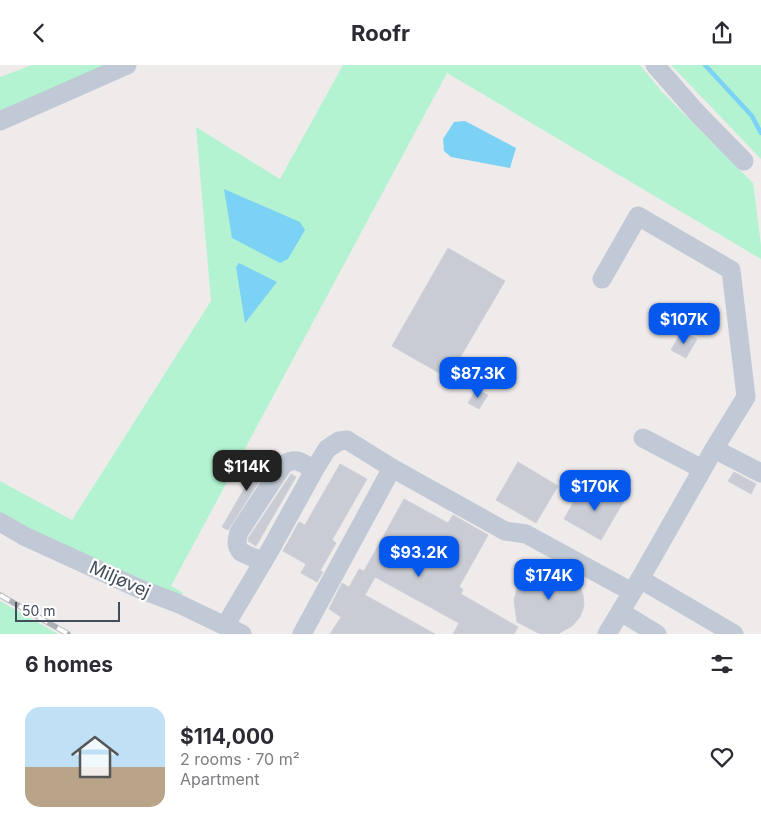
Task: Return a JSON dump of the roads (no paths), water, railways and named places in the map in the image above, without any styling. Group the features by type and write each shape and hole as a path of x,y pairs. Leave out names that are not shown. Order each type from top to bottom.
{"street":[{"path":"0,121 128,65"},
{"path":"655,65 744,161"},
{"path":"602,279 638,216 731,270 746,397 702,469 607,634"},
{"path":"643,438 702,469"},
{"path":"224,626 263,562 327,449 339,441 347,440 505,531 526,533 734,634"},
{"path":"714,449 761,473"},
{"path":"263,562 238,549 236,545 238,533 283,465 296,461 314,470"},
{"path":"302,634 392,467"},
{"name":"Miljøvej","path":"0,522 33,541 242,634"},
{"path":"620,612 657,634"}],"water":[{"path":"465,121 516,148 510,168 451,157 444,151 443,139 454,122"},
{"path":"224,189 300,222 305,230 288,259 280,263 232,238"},
{"path":"239,263 277,282 245,323 236,267"}],"waterway":[{"path":"705,65 752,116 761,133"}],"railway":[{"path":"0,595 68,634"}]}
